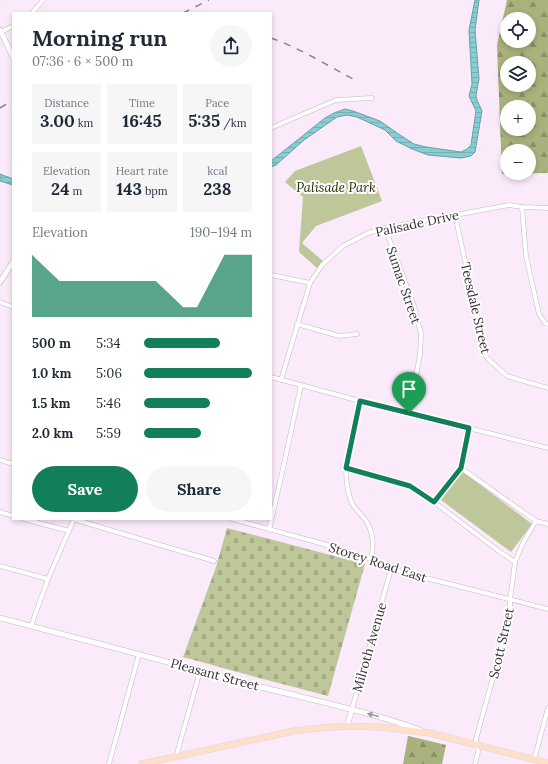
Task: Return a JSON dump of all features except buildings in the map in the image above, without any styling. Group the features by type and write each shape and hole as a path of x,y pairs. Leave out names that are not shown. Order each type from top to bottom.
{"main road":[{"path":"142,764 294,731 348,726 381,727 430,733 548,764"}],"street":[{"path":"33,12 43,0"},
{"path":"12,26 1,31 12,55"},
{"path":"272,128 336,100 372,98"},
{"name":"Palisade Drive","path":"281,380 310,283 322,265 342,246 368,233 385,228 455,215 510,205 548,208"},
{"path":"522,207 526,256 539,314 545,323 548,324"},
{"name":"Teesdale Street","path":"455,215 486,357 507,376 548,388"},
{"name":"Sumac Street","path":"385,228 414,306 421,334 420,355 409,413"},
{"path":"0,282 12,264"},
{"path":"272,275 310,283"},
{"path":"0,302 12,306"},
{"path":"297,324 339,336 357,334"},
{"path":"272,377 548,448"},
{"path":"272,517 301,385"},
{"path":"360,401 346,468 346,479 353,505 367,523 373,540 373,554 371,559"},
{"path":"434,502 461,468 469,428"},
{"path":"0,460 12,464"},
{"path":"346,468 410,486 515,562"},
{"path":"461,468 536,521 548,524"},
{"path":"0,512 12,516"},
{"path":"28,520 68,531"},
{"path":"30,626 74,520"},
{"path":"77,520 214,561"},
{"name":"Storey Road East","path":"235,520 320,543 371,559 391,569 548,609"},
{"path":"269,530 271,520"},
{"name":"Scott Street","path":"475,764 478,752 476,739 510,616 510,600 515,562 523,543 536,521"},
{"path":"0,566 48,579"},
{"name":"Milroth Avenue","path":"348,726 391,569"},
{"name":"Pleasant Street","path":"0,619 352,709 430,733"},
{"path":"109,764 139,654"},
{"path":"176,757 200,671"},
{"path":"534,760 548,708"}],"green space":[{"path":"507,0 548,0 548,173 536,173 536,144 501,144 501,136 536,136 536,100 500,100 500,122 497,45 500,32 500,48 536,48 536,12 504,12"},
{"name":"Palisade Park","path":"361,146 382,201 316,226 302,243 323,261 317,268 299,252 303,197 285,182 295,171"},
{"path":"462,471 532,524 511,552 441,500"},
{"path":"227,528 365,564 328,696 183,657 216,567"},
{"path":"408,736 446,745 442,764 403,764"}],"water":[{"path":"475,0 479,0 475,30 479,79 476,95 482,111 475,152 471,156 461,158 428,155 396,141 385,130 357,117 347,115 337,117 304,140 276,165 272,167 272,160 325,118 345,109 380,121 414,144 461,152 467,149 471,145 476,111 469,96 472,84 469,30"},
{"path":"0,174 12,179 12,185 0,181"}],"railway":[{"path":"185,12 209,0"},
{"path":"272,38 303,52 355,80"},
{"path":"0,108 12,101"}],"route":[{"path":"360,401 409,413 469,428 461,468 434,502 410,486 346,468 360,401"}]}
